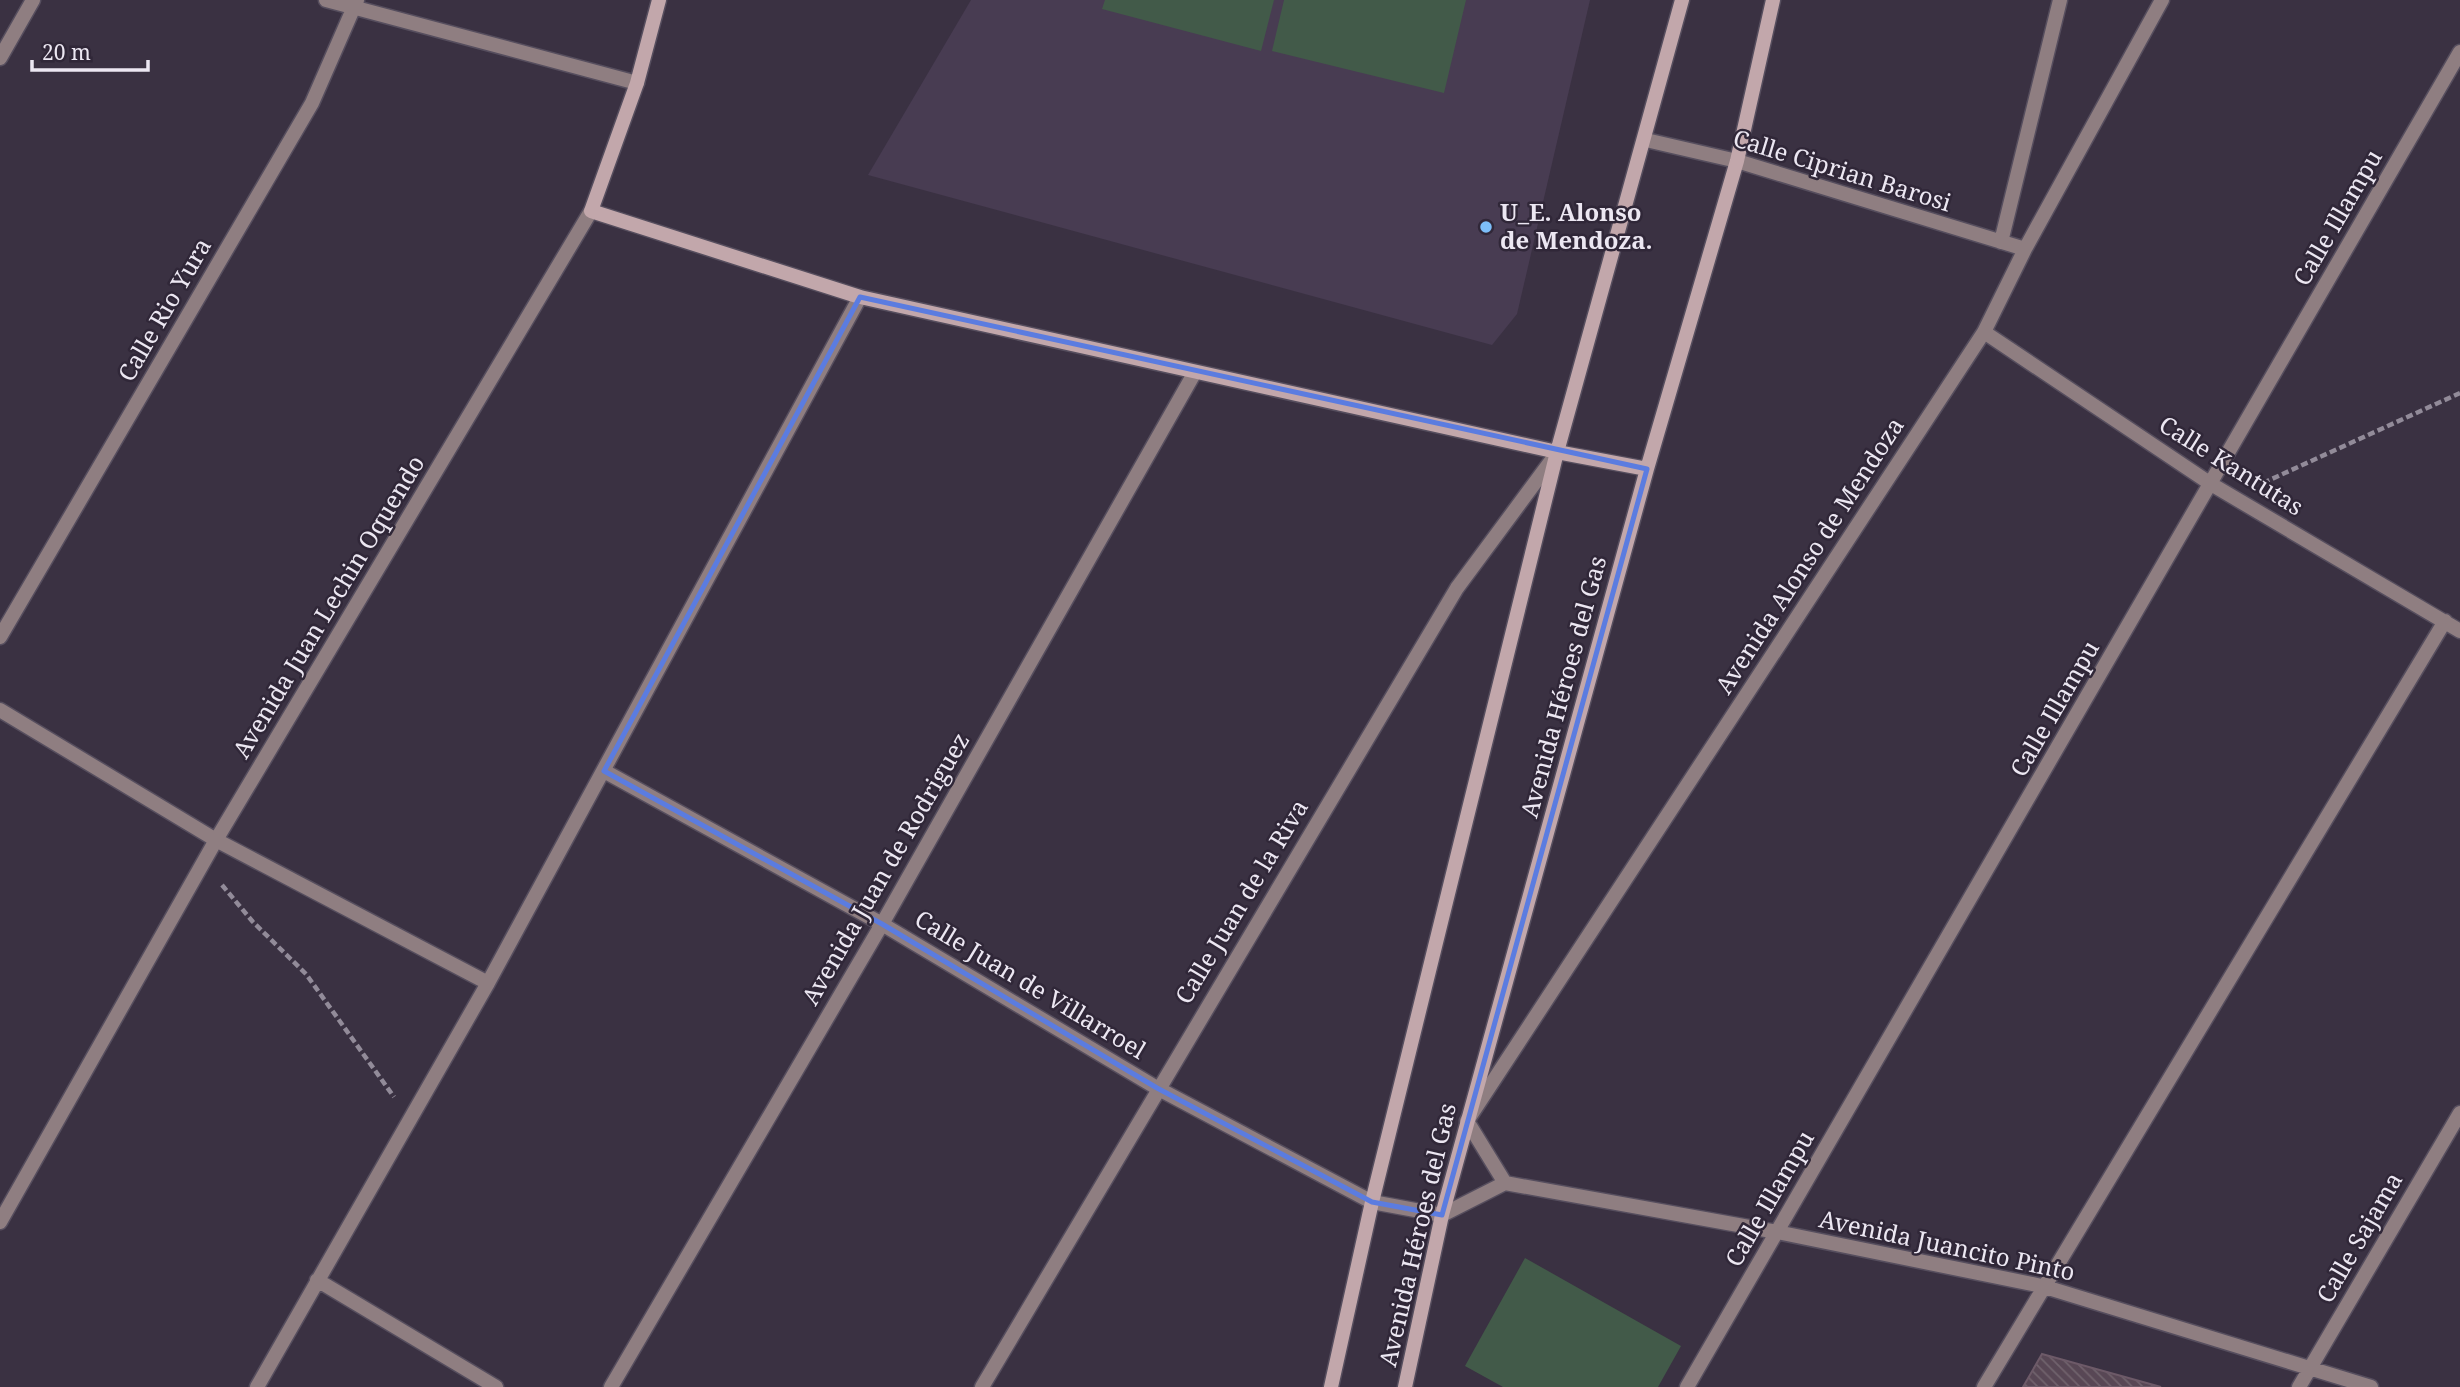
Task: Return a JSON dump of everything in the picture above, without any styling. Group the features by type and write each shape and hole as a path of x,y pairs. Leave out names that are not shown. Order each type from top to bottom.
{"street":[{"path":"0,58 33,0"},
{"path":"327,0 356,4 637,83"},
{"name":"Avenida Juan Lechin Oquendo","path":"0,1222 216,840 591,211 637,83 659,0"},
{"name":"Avenida Héroes del Gas","path":"1331,1387 1372,1202 1558,452 1646,140 1682,0"},
{"name":"Avenida Héroes del Gas","path":"1405,1387 1442,1214 1647,469 1737,161 1773,0"},
{"path":"2001,243 2060,0"},
{"name":"Avenida Alonso de Mendoza","path":"1468,1121 1984,332 2025,249 2162,0"},
{"name":"Calle Rio Yura","path":"0,637 312,103 356,4"},
{"name":"Calle Illampu","path":"1687,1387 2460,52"},
{"name":"Calle Ciprian Barosi","path":"1646,140 1737,161 2025,249"},
{"path":"591,211 860,297 1558,452 1647,469"},
{"path":"257,1387 411,1122 488,983 860,297"},
{"name":"Calle Kantutas","path":"1984,332 2211,484 2460,631"},
{"name":"Avenida Juan de Rodriguez","path":"611,1387 882,924 1195,372"},
{"name":"Calle Juan de la Riva","path":"982,1387 1157,1088 1457,587 1558,452"},
{"path":"1984,1387 2042,1286 2445,621"},
{"path":"0,710 216,840 488,983"},
{"name":"Calle Juan de Villarroel","path":"604,771 882,924 1157,1088 1372,1202 1442,1214"},
{"name":"Calle Sajama","path":"2299,1387 2460,1113"},
{"path":"1442,1214 1505,1183 1468,1121"},
{"name":"Avenida Juancito Pinto","path":"1505,1183 1777,1232 2042,1286 2371,1387"},
{"path":"317,1280 496,1387"}],"path":[{"path":"2211,484 2250,488 2460,393"},
{"path":"216,840 216,876 223,887 253,922 306,974 374,1066 411,1122"}],"highlighted area":[{"path":"860,297 1647,469 1442,1215 1372,1202 1157,1088 882,924 604,771"}],"shaded area":[{"path":"971,0 1590,0 1517,314 1492,345 868,175"}],"green space":[{"path":"1105,0 1274,0 1261,51 1102,9"},
{"path":"1284,0 1466,0 1444,93 1272,51"},
{"path":"1525,1258 1681,1346 1658,1387 1503,1387 1465,1366"}],"building":[{"path":"2042,1354 2161,1387 2023,1387"}],"place":[{"name":"U_E. Alonso de Mendoza.","path":"1486,227"}]}
